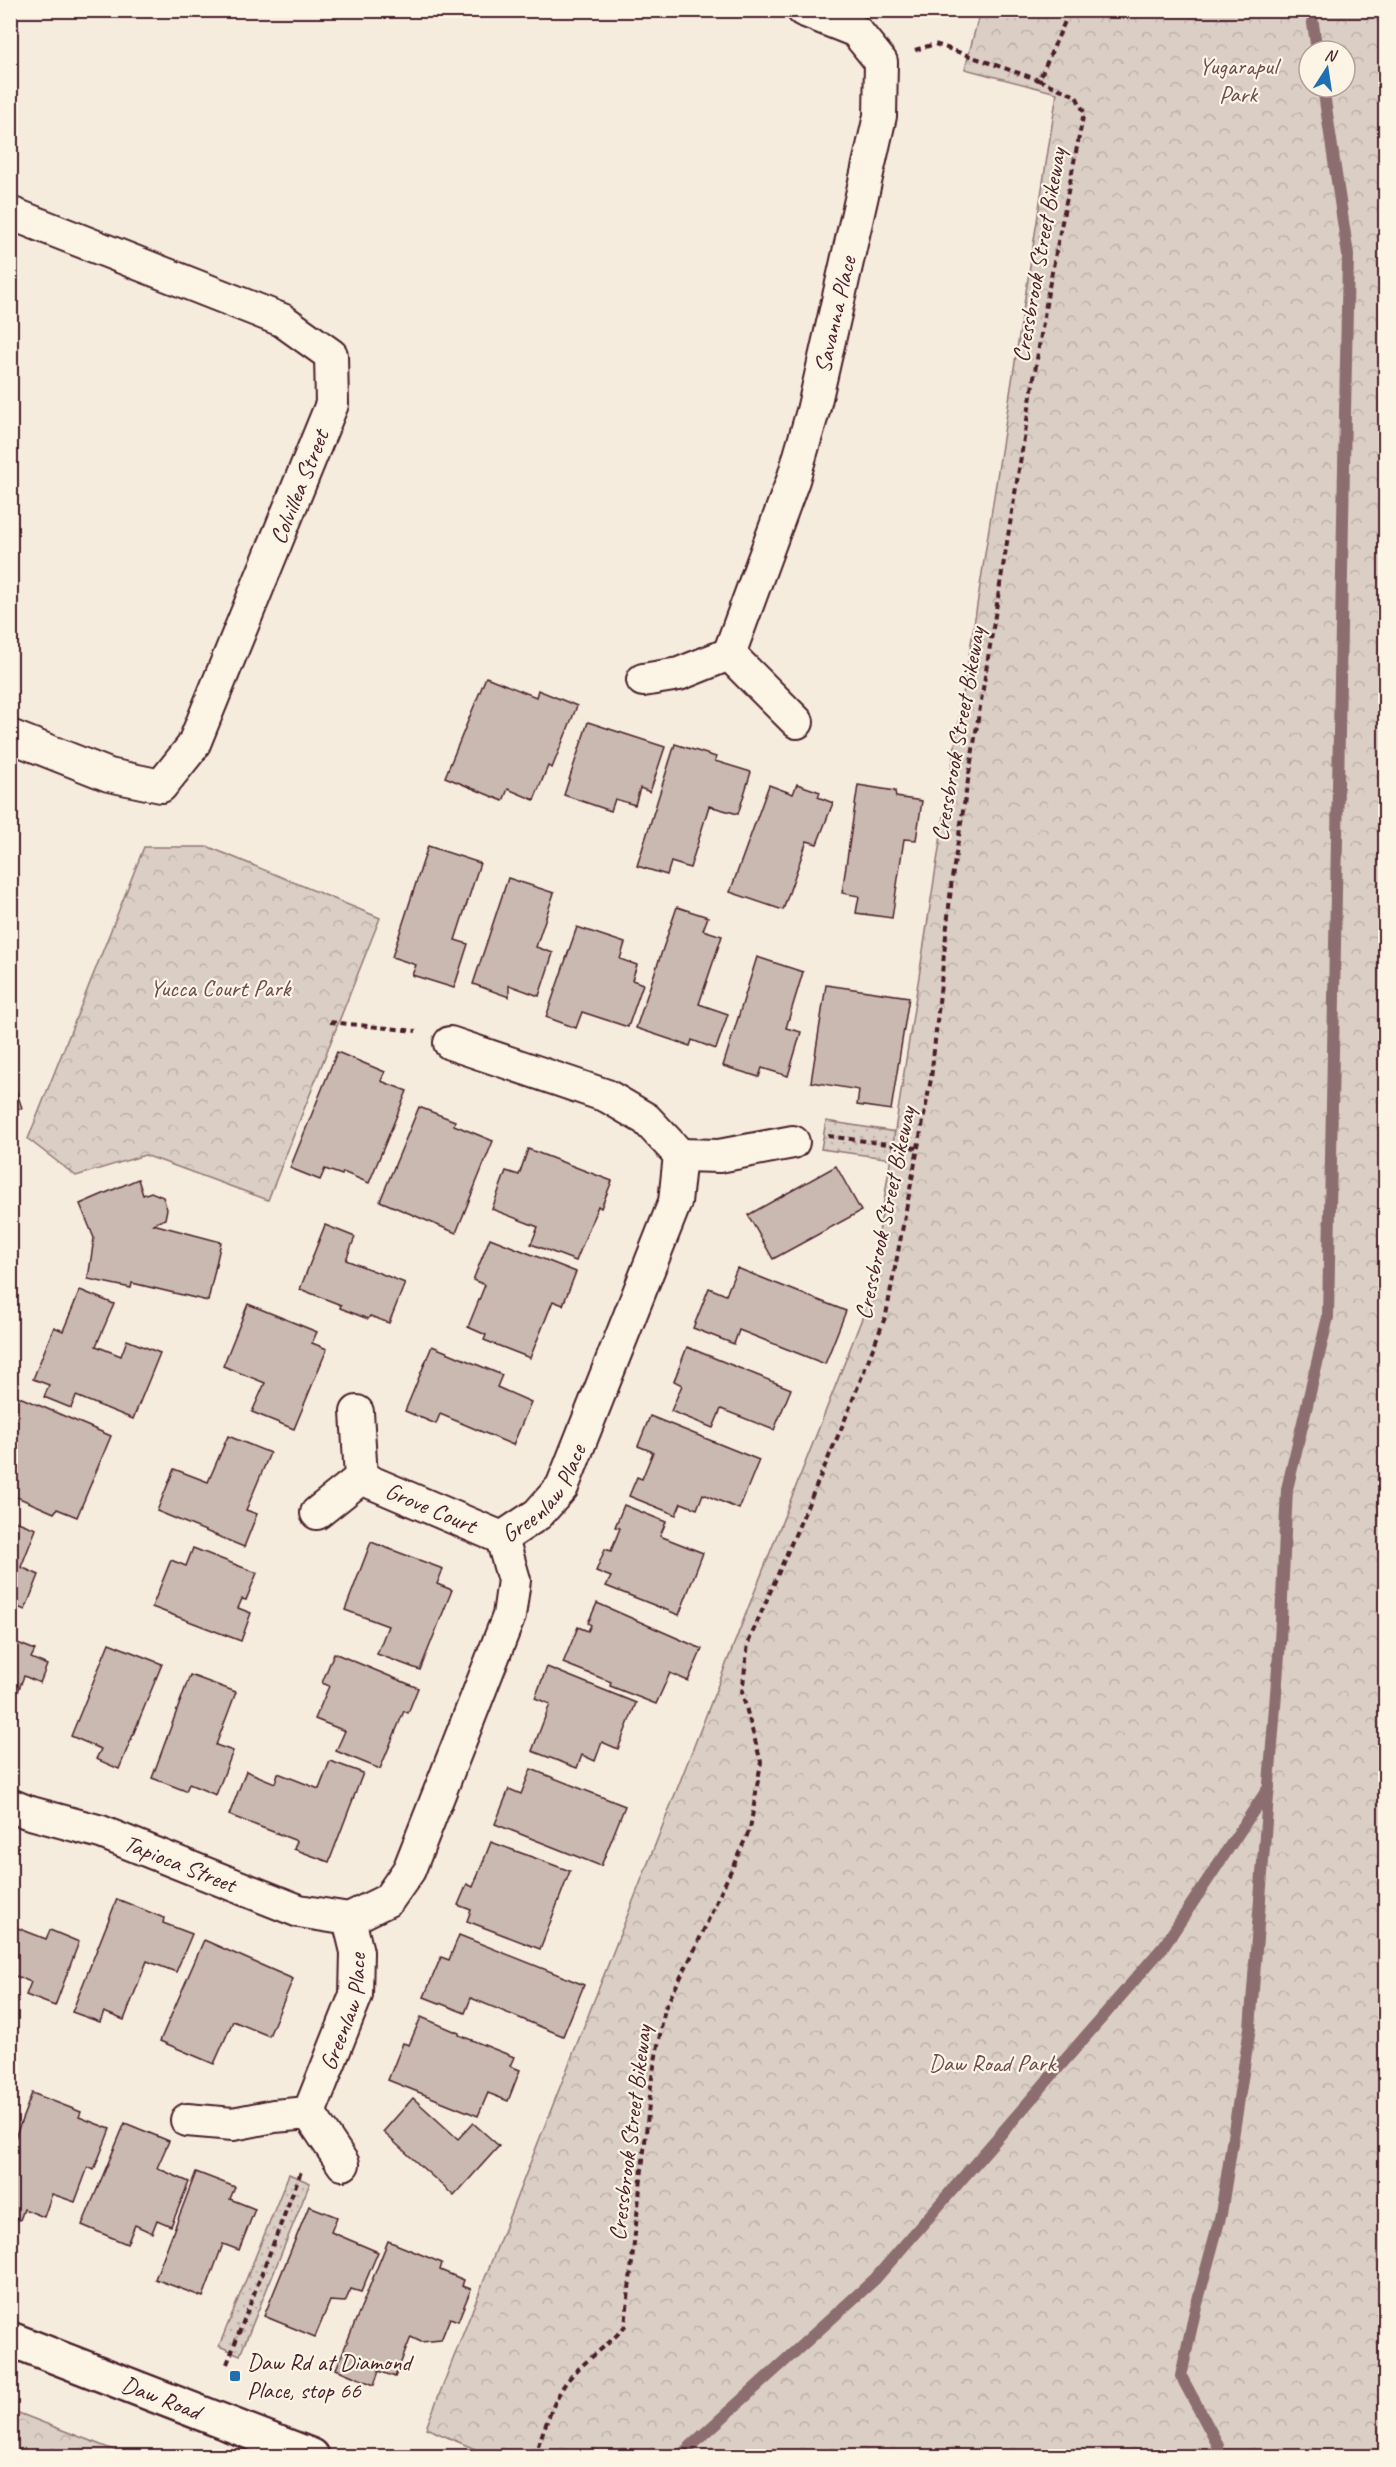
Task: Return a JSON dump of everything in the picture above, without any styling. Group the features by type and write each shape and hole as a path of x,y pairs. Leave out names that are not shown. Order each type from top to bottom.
{"street":[{"path":"803,10 856,31 880,62"},
{"name":"Savanna Place","path":"729,654 794,480 813,411 880,116 880,62"},
{"name":"Colvillea Street","path":"10,213 282,320 331,355 332,404 193,746 161,786 109,775 10,736"},
{"path":"643,680 679,674 729,654 797,722"},
{"path":"450,1042 608,1096 646,1119 680,1155 719,1156 793,1142"},
{"name":"Greenlaw Place","path":"309,2114 356,1995 357,1952 349,1919 388,1900 409,1870 509,1616 514,1580 502,1538 538,1514 562,1487 675,1202 680,1155"},
{"name":"Grove Court","path":"357,1412 361,1478"},
{"name":"Grove Court","path":"361,1478 502,1538"},
{"name":"Grove Court","path":"317,1513 361,1478"},
{"name":"Tapioca Street","path":"10,1805 101,1832 299,1911 349,1919"},
{"path":"187,2120 233,2124 274,2116 309,2114 343,2164"},
{"name":"Daw Road","path":"10,2339 312,2457"}],"path":[{"path":"1040,80 1070,10"},
{"name":"Cressbrook Street Bikeway","path":"534,2457 564,2385 588,2358 612,2342 624,2326 652,2077 665,2008 694,1952 750,1829 761,1762 742,1693 748,1643 844,1422 886,1315 931,1079 952,878 1048,292 1084,112 1076,96 1040,80 935,44 880,62"},
{"path":"330,1022 430,1033 450,1042"},
{"path":"793,1142 814,1134 917,1148"},
{"path":"227,2364 310,2150 309,2114"}],"green space":[{"name":"Daw Road Park","path":"980,11 1385,11 1385,2456 491,2456 426,2428 868,1303 1057,93 965,69"},
{"name":"Yucca Court Park","path":"144,847 209,847 380,918 268,1200 145,1155 76,1176 28,1139"},
{"path":"826,1121 896,1132 892,1159 821,1149"},
{"path":"289,2174 310,2183 240,2355 219,2346"},
{"path":"11,2410 129,2456 11,2456"}],"building":[{"path":"486,677 536,697 538,690 577,706 552,768 548,766 534,800 508,789 503,801 445,777"},
{"path":"588,722 665,747 650,792 640,788 635,805 615,799 611,811 564,795"},
{"path":"675,744 716,757 715,761 751,772 738,814 709,806 690,868 671,862 667,875 637,866"},
{"path":"797,784 820,792 818,797 833,803 817,844 807,841 783,910 730,892 769,785 793,794"},
{"path":"858,785 895,791 896,797 922,801 916,840 904,839 892,918 856,913 859,896 842,893"},
{"path":"428,846 480,863 455,940 468,944 454,988 412,975 416,965 392,957"},
{"path":"508,878 554,893 536,947 553,953 539,996 509,985 509,997 473,984"},
{"path":"677,907 708,917 703,930 722,936 699,1004 728,1014 716,1049 692,1040 690,1046 636,1028"},
{"path":"577,927 625,943 620,959 637,965 632,980 643,984 628,1027 582,1012 576,1028 546,1017"},
{"path":"757,957 803,972 786,1028 801,1032 788,1076 762,1068 759,1077 723,1066"},
{"path":"826,985 909,997 891,1110 857,1105 859,1090 811,1082"},
{"path":"337,1052 385,1072 381,1081 407,1091 369,1183 343,1172 342,1175 325,1169 320,1180 290,1168"},
{"path":"10,1073 22,1108 10,1112"},
{"path":"419,1107 455,1121 454,1125 493,1141 456,1233 380,1201"},
{"path":"528,1149 612,1181 601,1208 598,1206 576,1261 531,1244 538,1227 492,1209 506,1171 519,1175"},
{"path":"836,1166 861,1211 773,1259 748,1215"},
{"path":"138,1179 143,1195 151,1192 163,1197 167,1209 165,1219 153,1224 221,1242 208,1301 132,1283 131,1288 88,1279 94,1238 80,1204"},
{"path":"325,1225 355,1237 346,1260 405,1283 389,1323 370,1316 368,1319 340,1308 341,1305 300,1289"},
{"path":"490,1238 576,1272 563,1305 553,1301 530,1358 484,1340 486,1335 468,1327 485,1285 473,1280"},
{"path":"737,1268 846,1311 825,1364 739,1330 734,1344 693,1328 709,1288 726,1295"},
{"path":"80,1290 114,1304 96,1346 121,1356 127,1340 160,1353 133,1419 76,1396 71,1408 44,1397 49,1385 33,1379 54,1327 63,1331"},
{"path":"248,1304 317,1332 312,1343 327,1349 294,1429 252,1412 265,1383 223,1366"},
{"path":"432,1346 502,1375 497,1387 531,1402 513,1445 440,1414 436,1424 405,1411"},
{"path":"687,1347 791,1389 774,1430 721,1409 713,1428 671,1411 682,1385 674,1381"},
{"path":"10,1393 111,1436 77,1517 57,1509 54,1513 10,1494"},
{"path":"650,1416 759,1460 739,1509 703,1494 697,1509 681,1503 676,1515 629,1496 637,1477 642,1479 653,1452 638,1446"},
{"path":"228,1436 270,1453 246,1510 257,1514 244,1547 157,1511 174,1469 208,1482"},
{"path":"624,1505 666,1522 660,1536 703,1553 679,1615 606,1586 611,1577 596,1571 605,1549 611,1551 620,1528 615,1527"},
{"path":"10,1519 36,1529 21,1567 39,1575 25,1610 10,1604"},
{"path":"371,1542 443,1569 437,1584 452,1590 420,1670 377,1654 388,1626 345,1610"},
{"path":"193,1548 257,1573 246,1600 242,1599 238,1608 251,1613 241,1641 152,1607 171,1560 186,1566"},
{"path":"597,1603 702,1649 688,1681 670,1673 656,1704 610,1686 611,1682 563,1663 578,1627 588,1631 591,1625 588,1623"},
{"path":"10,1640 35,1650 31,1658 47,1665 40,1683 24,1676 15,1699 10,1697"},
{"path":"109,1643 162,1664 119,1769 96,1759 101,1749 71,1736"},
{"path":"334,1653 418,1688 408,1713 404,1711 380,1769 336,1751 345,1731 315,1719 329,1686 322,1683"},
{"path":"547,1667 636,1703 618,1749 602,1742 595,1761 582,1755 577,1768 532,1751 550,1704 535,1698"},
{"path":"190,1675 236,1692 216,1745 233,1751 216,1795 189,1784 186,1791 152,1778"},
{"path":"330,1761 363,1773 329,1862 294,1849 297,1841 229,1815 246,1771 275,1783 278,1773 319,1789"},
{"path":"531,1769 625,1806 601,1866 495,1824 509,1789 521,1794"},
{"path":"491,1842 570,1871 540,1949 467,1921 471,1910 458,1905 467,1884 473,1887"},
{"path":"117,1899 164,1918 163,1923 192,1934 176,1972 147,1961 124,2020 104,2012 100,2022 72,2012"},
{"path":"10,1925 46,1939 50,1930 79,1942 55,2006 26,1995 31,1982 10,1974"},
{"path":"459,1935 584,1985 563,2036 471,1998 465,2013 424,1997 441,1957 449,1960"},
{"path":"204,1940 293,1979 269,2036 233,2021 214,2064 160,2041"},
{"path":"421,2017 514,2057 510,2066 520,2070 508,2101 488,2093 478,2116 388,2080 403,2043 409,2045"},
{"path":"32,2093 81,2112 79,2117 110,2129 94,2170 88,2167 75,2202 52,2194 44,2217 24,2209 20,2220 10,2216 10,2151"},
{"path":"413,2098 458,2139 473,2123 499,2146 454,2196 383,2132"},
{"path":"125,2123 169,2141 157,2168 189,2182 171,2226 157,2220 152,2233 135,2225 127,2244 82,2225"},
{"path":"196,2172 235,2187 230,2199 255,2209 239,2250 223,2244 203,2297 155,2279"},
{"path":"309,2206 337,2217 331,2232 378,2252 361,2292 351,2289 345,2302 330,2301 315,2337 264,2316"},
{"path":"388,2241 442,2263 440,2270 464,2280 462,2286 471,2289 458,2321 450,2318 441,2340 421,2342 411,2337 395,2377 379,2371 374,2385 336,2369"}],"waterway":[{"path":"1311,10 1315,39"},
{"path":"1219,2456 1218,2445 1181,2376 1195,2311 1221,2214 1250,2028 1280,1642 1287,1489 1328,1317 1348,255 1325,99"},
{"path":"680,2456 875,2279 1164,1946 1269,1787"}],"place":[{"name":"Daw Rd at Diamond Place, stop 66","path":"235,2376"}],"park label":[{"name":"Yugarapul Park","path":"1238,80"}]}
